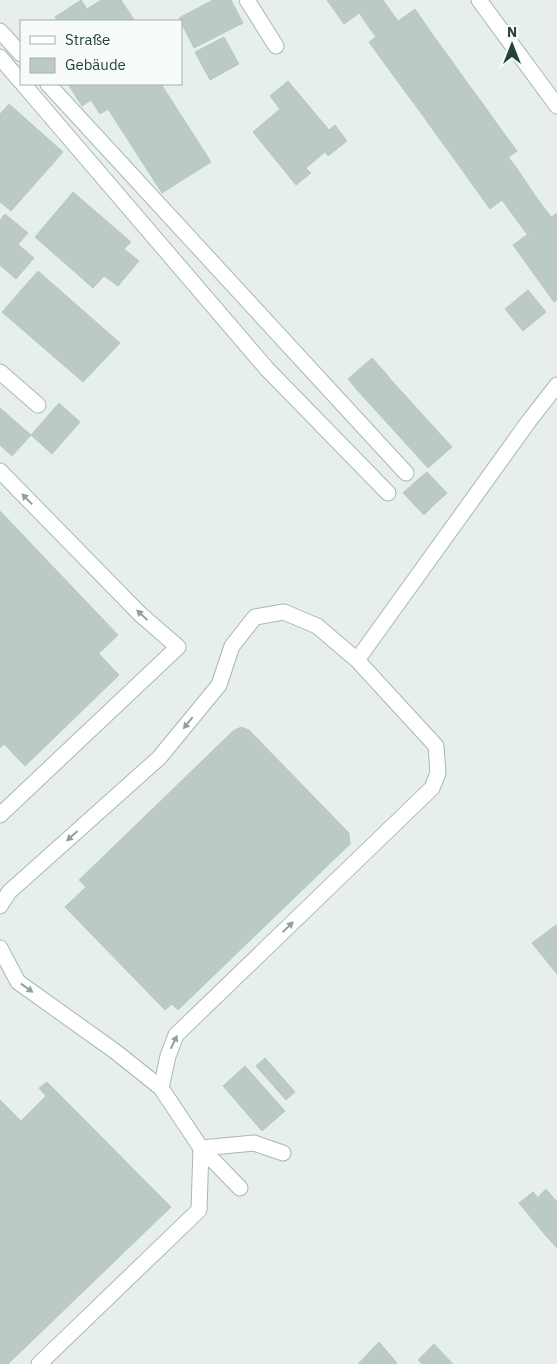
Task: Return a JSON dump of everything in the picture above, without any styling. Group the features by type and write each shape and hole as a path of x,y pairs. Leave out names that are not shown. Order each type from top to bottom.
{"street":[{"path":"247,0 276,46"},
{"path":"479,0 557,106"},
{"path":"0,31 20,53"},
{"path":"0,57 20,81"},
{"path":"24,85 267,369 388,493"},
{"path":"49,85 406,473"},
{"path":"0,372 38,405"},
{"path":"358,660 528,421 557,385"},
{"path":"0,471 141,615 178,647 0,815"},
{"path":"0,906 9,892 159,758 219,685 232,646 255,617 284,612 317,626 358,660 436,746 438,773 432,788 176,1035 168,1056 162,1088"},
{"path":"0,948 18,982 116,1052 162,1088 201,1148 240,1188"},
{"path":"201,1148 254,1143 283,1153"},
{"path":"39,1364 199,1210 201,1148"}],"building":[{"path":"81,0 87,9 101,0 121,0 134,20 57,20 55,17"},
{"path":"213,0 231,0 243,23 194,48 182,24 182,20 179,18"},
{"path":"327,0 378,0 344,24"},
{"path":"378,0 383,0 390,10 368,26 360,14"},
{"path":"415,9 432,34 387,67 369,42"},
{"path":"390,10 398,21 376,37 368,26"},
{"path":"432,34 449,57 404,90 387,67"},
{"path":"224,37 239,64 210,80 195,52"},
{"path":"449,57 466,81 421,113 404,90"},
{"path":"288,81 329,130 335,125 347,141 328,156 325,152 306,168 311,173 296,185 253,132 280,109 270,96"},
{"path":"466,81 483,104 438,137 421,113"},
{"path":"69,85 162,85 211,162 162,193 108,109 100,114 91,100 82,106"},
{"path":"9,104 63,152 11,211 0,202 0,114"},
{"path":"483,104 500,128 455,160 438,137"},
{"path":"500,128 517,151 472,184 455,160"},
{"path":"509,158 518,170 493,187 502,200 490,209 472,184"},
{"path":"518,170 526,182 502,200 493,187"},
{"path":"526,182 534,194 510,211 502,200"},
{"path":"73,192 131,242 124,249 139,261 118,286 104,276 93,288 35,237"},
{"path":"534,194 542,205 518,222 510,211"},
{"path":"542,205 551,217 527,234 518,222"},
{"path":"557,213 557,300 554,302 513,245"},
{"path":"5,214 28,233 18,244 0,229 0,220"},
{"path":"0,229 34,258 16,279 0,265"},
{"path":"38,271 120,343 83,382 2,312"},
{"path":"528,290 546,312 523,331 505,309"},
{"path":"372,358 382,369 358,391 348,379"},
{"path":"382,369 392,381 368,402 358,391"},
{"path":"392,381 402,392 378,413 368,402"},
{"path":"402,392 412,403 388,424 378,413"},
{"path":"59,403 80,422 52,454 31,435"},
{"path":"412,403 422,414 398,435 388,424"},
{"path":"0,408 31,435 12,456 0,445"},
{"path":"422,414 432,425 408,446 398,435"},
{"path":"432,425 442,436 418,457 408,446"},
{"path":"442,436 452,447 428,468 418,457"},
{"path":"427,472 447,493 435,504 415,482"},
{"path":"415,482 435,504 424,515 403,493"},
{"path":"0,511 118,635 0,748"},
{"path":"99,654 119,675 25,766 4,744"},
{"path":"241,727 249,730 349,833 350,844 178,1010 172,1004 165,1010 65,907 86,887 79,880 233,731"},
{"path":"556,925 557,927 557,974 532,943"},
{"path":"265,1058 295,1092 286,1100 256,1066"},
{"path":"245,1066 285,1111 262,1131 223,1086"},
{"path":"47,1082 171,1207 8,1364 0,1364 0,1100 21,1121 46,1096 39,1088"},
{"path":"546,1189 557,1202 557,1220 538,1197"},
{"path":"533,1192 557,1220 557,1227 546,1236 519,1203"},
{"path":"557,1227 557,1248 546,1236"},
{"path":"379,1342 397,1363 358,1364"},
{"path":"434,1344 453,1364 422,1364 418,1360"}]}
